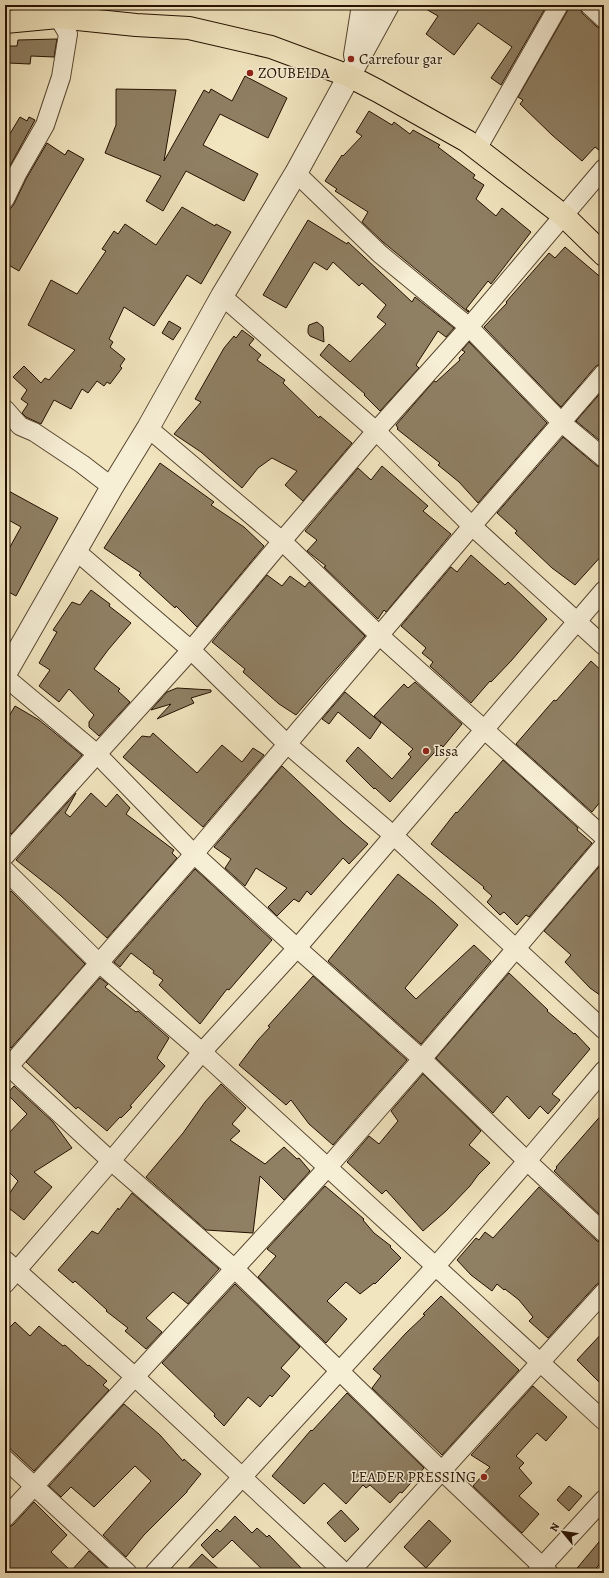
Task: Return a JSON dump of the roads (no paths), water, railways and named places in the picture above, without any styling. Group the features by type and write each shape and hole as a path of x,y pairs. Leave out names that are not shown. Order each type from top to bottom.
{"main road":[{"path":"5,22 58,17 136,25 189,28 271,47 351,72 378,91 467,141 564,216 604,255"}],"street":[{"path":"351,72 363,5"},
{"path":"388,5 296,173 222,296 5,676 97,754 194,854 422,1059 604,1233"},
{"path":"477,149 559,5"},
{"path":"589,5 604,19"},
{"path":"5,199 17,174 45,125 61,77 68,34 58,17"},
{"path":"5,856 191,650 282,541 469,327 604,168"},
{"path":"296,173 380,254 469,327 562,423 604,458"},
{"path":"222,296 376,432 472,526 604,646"},
{"path":"604,373 472,526 194,854 6,1067 235,1269 340,1370 542,1571 604,1499"},
{"path":"5,409 20,426 40,436 82,464 112,487"},
{"path":"148,428 282,541 380,636 604,837"},
{"path":"76,551 191,650 287,744 393,835 604,1030"},
{"path":"345,1573 241,1478 135,1377 9,1271 111,1161 202,1052 297,948 604,590"},
{"path":"5,1518 328,1167 604,845"},
{"path":"5,870 99,963 202,1052 604,1421"},
{"path":"154,1573 435,1267 604,1070"},
{"path":"349,1573 604,1292"},
{"path":"5,1458 128,1573"}],"place":[{"name":"Carrefour gar","path":"351,59"},
{"name":"ZOUBEIDA","path":"250,73"},
{"name":"Issa","path":"426,751"},
{"name":"LEADER PRESSING","path":"484,1477"}]}
